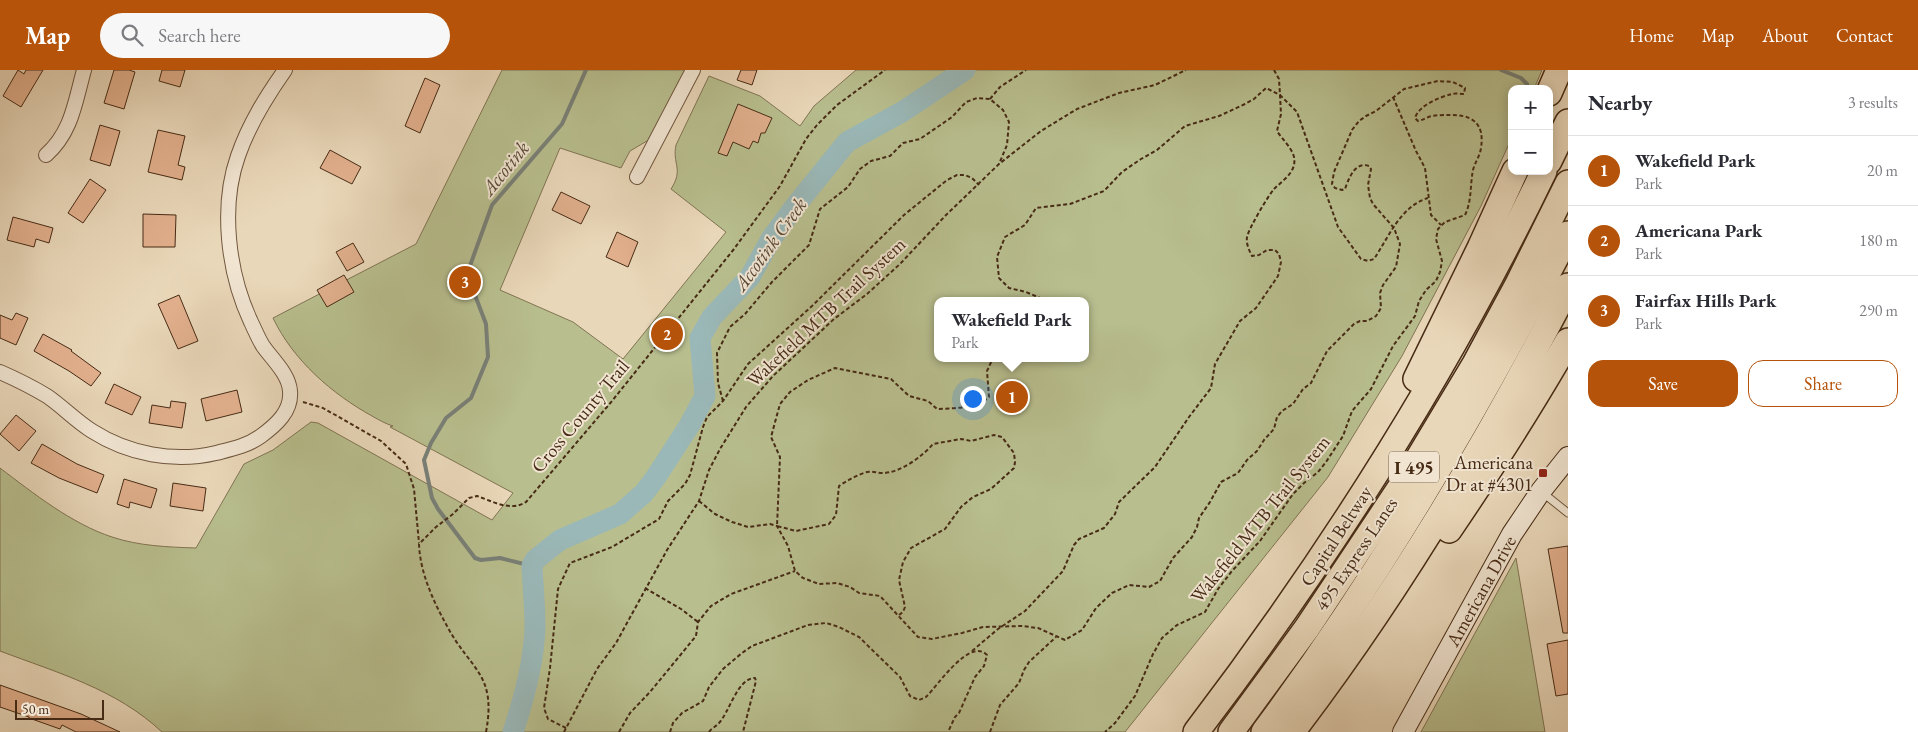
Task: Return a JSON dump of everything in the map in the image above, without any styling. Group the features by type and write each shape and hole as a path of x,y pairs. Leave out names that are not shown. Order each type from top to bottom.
{"highway":[{"path":"1552,85 1558,70"},
{"path":"1553,153 1568,122"},
{"path":"1323,557 1444,322 1513,175"},
{"name":"Capital Beltway","path":"1196,732 1258,650 1323,557 1389,454 1448,355 1542,175"},
{"name":"495 Express Lanes","path":"1231,732 1307,628 1406,479 1475,364 1521,278 1568,183"},
{"name":"495 Express Lanes","path":"1264,732 1330,640 1440,468 1504,355 1568,234"},
{"name":"I 495","path":"1300,723 1439,517 1508,397 1568,286"},
{"path":"1300,723 1441,540 1503,450 1568,341"}],"street":[{"path":"46,155 56,146 64,134 84,70"},
{"path":"0,372 29,385 91,430 109,440 127,448 152,454 174,457 209,455 240,448 270,429 283,416 291,398 290,388 286,379 262,345 241,296 234,270 229,218 230,191 238,156 261,105 285,70"},
{"path":"637,177 693,70"},
{"name":"Americana Drive","path":"1403,732 1512,534 1541,491 1568,457"}],"lane":[{"path":"1541,491 1568,513"}],"path":[{"name":"Cross County Trail","path":"419,544 436,526 453,514 472,496 508,506 518,506 526,502 612,401 734,249 780,186 802,146 817,125 837,105 885,70"},
{"path":"990,99 1000,87 1026,70"},
{"name":"Wakefield MTB Trail System","path":"564,732 597,669 616,643 666,550 699,501 720,449 746,408 773,376 834,319 867,294 893,270 999,164 1041,131 1077,109 1120,93 1155,85 1186,70"},
{"path":"670,732 673,723 682,713 703,701 709,687 724,669 742,653 752,646 808,625 826,623 859,637 900,678 910,696 919,700 926,697 967,653 1025,611 1062,571 1074,545 1079,539 1104,528 1115,514 1119,502 1155,467 1211,388 1215,364 1240,321 1256,308 1278,276 1281,262 1279,254 1275,250 1267,250 1259,255 1252,256 1248,249 1248,237 1274,190 1286,179 1294,166 1294,158 1291,151 1277,131 1281,114 1279,79 1274,70"},
{"path":"1394,96 1425,168 1431,215 1441,225 1465,215 1469,208 1474,167 1481,151 1482,138 1480,128 1475,121 1460,115 1431,116 1423,120 1415,118 1419,110 1428,104 1453,94 1464,94 1466,92 1462,85 1453,82 1438,81 1404,89 1394,96 1376,111 1359,121 1344,147 1334,172 1332,184 1334,188 1345,189 1350,173 1362,165 1370,166 1372,169 1368,185 1372,204 1394,228"},
{"path":"1038,297 1010,288 999,278 997,257 1006,236 1026,225 1036,208 1070,204 1104,191 1122,172 1157,150 1186,126 1219,116 1245,104 1266,88 1280,95 1297,112 1338,227 1361,259 1368,261 1374,259 1402,214 1411,206 1428,198"},
{"name":"Wakefield MTB Trail System","path":"723,400 718,383 717,353 730,327 745,314 772,282 809,244 814,234 820,209 848,187 860,169 871,162 890,156 903,143 920,139 952,117 966,102 977,98 990,99 1003,110 1009,122 1007,145 999,164"},
{"name":"Wakefield MTB Trail System","path":"566,728 548,719 544,708 558,589 570,563 612,547 659,520 668,501 685,484 690,475 707,417 723,400 748,364 812,306 904,215 947,180 957,175 972,178 979,185"},
{"name":"Wakefield MTB Trail System","path":"1105,732 1115,723 1135,696 1162,638 1176,625 1205,612 1218,589 1260,541 1293,494 1318,472 1326,462 1343,436 1352,411 1371,389 1393,346 1415,316 1418,301 1436,281 1442,261 1436,239 1441,225"},
{"name":"Wakefield MTB Trail System","path":"1056,637 1065,640 1082,630 1096,608 1112,592 1129,585 1149,587 1160,581 1174,558 1192,537 1199,518 1221,482 1238,473 1247,460 1257,451 1274,429 1277,418 1282,411 1293,404 1297,396 1311,383 1327,351 1354,324 1360,321 1367,321 1376,316 1381,308 1380,293 1383,285 1396,267 1399,254 1400,244 1394,228"},
{"name":"Wakefield MTB Trail System","path":"777,526 780,456 771,437 780,404 790,392 808,380 835,368 891,379 909,396 928,401 937,409 966,407 982,404 989,397 987,371 991,362"},
{"path":"291,398 323,408 381,441 406,464 414,489 420,559 431,592 447,627 475,665 485,683 489,699 486,732"},
{"path":"699,501 715,514 748,527 770,524 796,531 829,524 836,515 838,486 854,477 869,472 884,473 896,469 925,454 932,444 961,439 971,441 994,436 1002,437 1014,453 1014,468 991,489 973,497 961,507 945,528 911,548 903,562 899,580 905,607 899,615"},
{"path":"777,526 788,546 795,571 803,578 819,584 836,583 850,587 859,593 880,596 918,637 932,639 983,627 1004,626 1038,628 1056,637 1029,662 1019,683 1000,705 990,732"},
{"path":"619,732 630,712 650,692 696,636 698,622 711,606 731,594 795,571"},
{"path":"644,588 681,609 698,622"},
{"path":"948,732 973,685 975,677 984,666 987,655 983,651 972,651"},
{"path":"709,732 719,724 737,691 748,679 755,678 756,681 743,732"}],"green space":[{"path":"502,70 685,70 672,101 652,138 630,151 621,168 560,148 500,290 573,322 623,359 726,232 671,189 677,176 676,145 709,76 760,96 800,126 814,106 856,70 1542,70 1536,85 1508,85 1508,146 1481,206 1402,356 1328,477 1125,732 162,732 144,717 106,693 65,675 0,651 0,468 53,507 97,531 122,540 143,544 196,548 244,464 273,450 311,422 318,423 492,520 513,493 390,427 393,426 342,397 303,362 281,333 273,318 416,244"},
{"path":"1516,558 1545,732 1421,732"}],"building":[{"path":"18,70 24,74 26,70 43,70 21,107 3,96"},
{"path":"114,70 135,72 124,109 104,103"},
{"path":"162,70 185,70 180,87 159,81"},
{"path":"741,70 757,70 752,85 737,80"},
{"path":"425,78 440,85 420,133 405,126"},
{"path":"738,104 772,118 765,133 761,133 758,143 753,141 749,149 733,142 727,156 718,153"},
{"path":"100,125 120,131 110,166 90,160"},
{"path":"158,130 185,136 178,165 185,167 182,180 148,172"},
{"path":"330,150 361,167 352,184 320,168"},
{"path":"90,179 106,190 83,223 68,213"},
{"path":"561,192 590,206 581,224 552,210"},
{"path":"143,214 176,215 175,247 143,247"},
{"path":"13,217 53,228 49,243 36,239 34,247 7,240"},
{"path":"617,232 638,242 628,267 606,257"},
{"path":"353,243 364,262 347,271 336,252"},
{"path":"344,275 354,292 327,307 317,290"},
{"path":"179,295 198,341 178,349 158,304"},
{"path":"16,313 28,318 16,345 0,338 0,315 12,320"},
{"path":"43,334 72,350 101,373 91,386 34,351"},
{"path":"114,384 141,397 132,415 105,403"},
{"path":"237,390 242,412 206,421 201,399"},
{"path":"171,401 186,403 182,428 149,423 152,405 170,408"},
{"path":"16,415 36,431 19,451 0,434"},
{"path":"42,444 77,464 104,475 97,493 59,478 31,463"},
{"path":"124,479 157,489 151,508 130,502 129,508 117,504"},
{"path":"173,483 206,488 203,511 170,506"},
{"path":"1568,546 1568,633 1563,633 1548,549"},
{"path":"1568,640 1568,694 1556,696 1547,644"},
{"path":"0,685 81,714 120,732 76,732 62,725 60,729 0,707"}],"waterway":[{"name":"Accotink","path":"532,566 500,558 481,560 475,558 438,509 432,498 424,460 431,443 446,418 471,398 488,357 486,324 467,274 492,205 562,124 586,70"},
{"name":"Accotink Creek","path":"513,732 525,694 533,654 535,627 532,566 535,560 560,540 620,514 644,493 656,477 689,426 705,396 700,338 712,317 750,277 771,239 847,142 902,112 965,70"},
{"path":"1501,70 1521,78 1527,84"}],"place":[{"name":"Fairfax Hills Park","path":"465,282"},
{"name":"Americana Park","path":"667,334"},
{"name":"Wakefield Park","path":"1012,397"},
{"name":"Americana Dr at #4301","path":"1543,473"}]}
